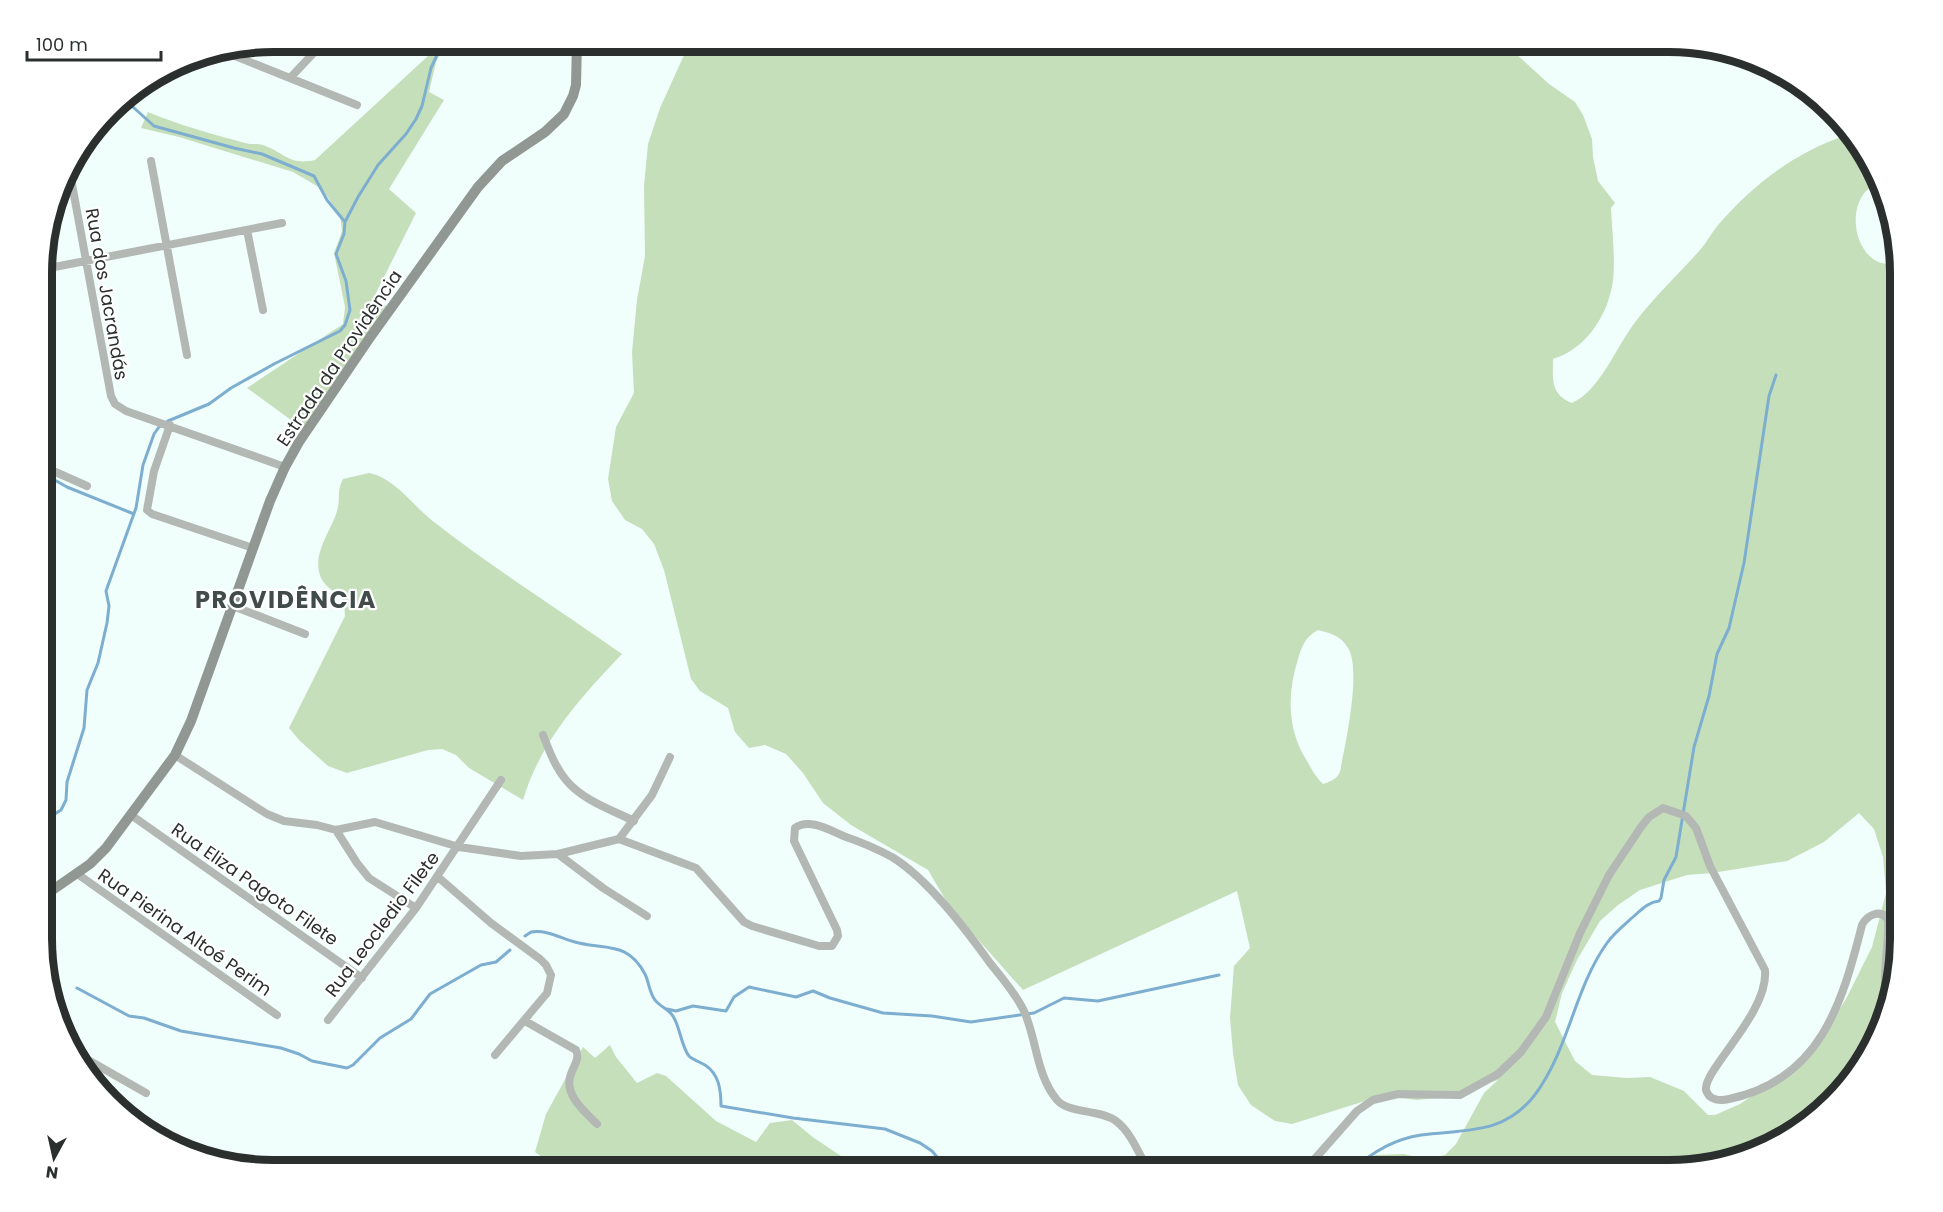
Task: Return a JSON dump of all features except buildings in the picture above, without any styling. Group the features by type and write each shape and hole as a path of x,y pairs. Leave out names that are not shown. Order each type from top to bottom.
{"street":[{"path":"291,77 315,52"},
{"name":"Estrada da Providência","path":"52,890 100,856 175,755 191,722 273,494 285,467 317,413 478,187 502,161 545,132 564,114 576,85 577,52"},
{"path":"236,56 357,105"},
{"path":"151,161 187,355"},
{"name":"Rua dos Jacrandás","path":"72,183 112,400 126,411 285,467"},
{"path":"52,267 282,223"},
{"path":"247,230 263,310"},
{"path":"168,424 147,503 149,512 254,548"},
{"path":"52,470 87,486"},
{"path":"233,606 305,633"},
{"path":"543,735 558,770 567,782 591,799 634,821"},
{"path":"175,755 267,814 284,820 336,830 375,822 459,846"},
{"path":"670,758 652,795 619,839 691,864 703,873 744,922 826,947 836,942 837,930 794,841 795,828 812,824 863,843 892,857 925,884 982,952 1018,1000 1035,1041 1040,1068 1047,1086 1057,1100 1065,1106 1098,1114 1118,1122 1129,1134 1143,1160"},
{"name":"Rua Leocledio Filete","path":"328,1020 416,908 501,780"},
{"path":"1314,1160 1357,1111 1373,1100 1398,1094 1460,1095 1498,1074 1521,1052 1546,1017 1580,933 1608,876 1649,817 1663,808 1686,816 1696,828 1710,866 1765,970 1763,994 1739,1036 1709,1078 1706,1088 1708,1095 1715,1100 1723,1100 1743,1095 1784,1077 1797,1066 1826,1030 1841,999 1862,925 1866,918 1874,914 1882,914 1888,921 1883,974 1884,988"},
{"name":"Rua Eliza Pagoto Filete","path":"131,815 362,978"},
{"path":"336,830 369,878 416,908"},
{"name":"Rua Leocledio Filete","path":"459,846 521,856 558,854 619,839"},
{"path":"558,854 603,888 647,916"},
{"name":"Rua Pierina Altoé Perim","path":"76,873 277,1015"},
{"path":"438,877 491,923 546,964 551,975 542,1000 495,1055"},
{"path":"525,1021 576,1050 578,1058 569,1079 570,1090 580,1107 597,1124"},
{"path":"90,1061 146,1093"}],"green space":[{"path":"430,52 441,52 436,62 429,92 444,100 389,189 416,213 374,297 391,310 306,431 247,388 343,324 345,307 334,253 342,231 340,215 322,189 293,172 179,137 141,128 148,112 208,133 247,144 263,145 293,160 315,160"},
{"path":"685,52 1514,52 1549,84 1575,102 1583,115 1592,139 1598,181 1615,203 1611,208 1614,272 1608,302 1591,333 1574,349 1553,359 1553,379 1556,390 1572,403 1582,397 1600,378 1636,321 1700,250 1716,227 1746,196 1791,161 1843,136 1861,163 1872,186 1866,191 1859,203 1856,216 1861,243 1868,254 1877,261 1890,263 1890,953 1883,995 1874,1023 1845,1073 1815,1105 1780,1130 1740,1148 1698,1158 1669,1160 1371,1160 1375,1155 1404,1154 1424,1159 1445,1155 1456,1144 1484,1093 1498,1080 1440,1098 1416,1100 1384,1095 1292,1124 1275,1121 1251,1105 1238,1085 1230,1018 1234,966 1250,948 1237,891 1023,990 951,909 928,870 851,825 823,803 803,773 786,754 765,745 749,748 735,732 728,708 700,691 691,679 664,570 654,544 642,529 625,520 612,501 608,479 616,427 634,393 632,352 637,300 645,256 644,186 648,144 660,108","holes":["1318,630 1327,632 1342,641 1348,648 1352,658 1353,686 1340,771 1334,779 1323,784 1300,749 1292,724 1291,698 1294,672 1303,646 1307,639","1859,813 1874,829 1883,857 1886,893 1872,947 1847,997 1819,1044 1762,1089 1740,1104 1715,1115 1708,1115 1684,1091 1650,1077 1592,1075 1575,1061 1555,1022 1562,993 1577,960 1600,921 1618,905 1640,890 1687,875 1787,861 1824,842"]},
{"path":"369,473 395,486 426,516 457,539 622,654 577,704 551,740 530,779 523,800 469,768 456,755 442,749 428,750 347,773 328,766 289,728 345,616 344,601 323,582 318,560 337,511 341,484 343,479"},
{"path":"610,1045 616,1057 637,1083 657,1073 666,1076 716,1121 756,1142 770,1123 792,1120 841,1156 889,1160 546,1160 535,1152 546,1114 583,1047 595,1058"}],"waterway":[{"path":"52,816 61,810 66,800 67,782 84,728 87,690 98,663 107,623 109,606 106,591 136,508 143,465 154,434 168,421 209,404 231,388 340,331 345,325 350,310 346,281 336,254 344,234 345,222 378,165 406,134 416,119 422,106 431,68 438,52"},
{"path":"131,105 154,126 262,154 314,176 327,200 345,222"},
{"path":"1366,1160 1376,1152 1402,1140 1421,1135 1483,1128 1510,1118 1522,1109 1534,1096 1556,1059 1587,980 1607,943 1642,909 1661,898 1664,880 1676,857 1694,747 1709,696 1717,654 1729,628 1744,563 1769,396 1776,375"},
{"path":"52,479 67,487 134,514"},
{"path":"525,936 537,931 549,933 573,942 616,949 632,957 645,974 655,1000 672,1015 689,1056 710,1069 716,1078 720,1088 721,1106 793,1118 885,1129 920,1143 932,1151 940,1160"},
{"path":"77,988 129,1016 144,1018 181,1031 281,1048 312,1061 347,1068 353,1065 380,1038 411,1019 430,994 481,965 496,962 510,950"},
{"path":"667,1009 676,1011 693,1006 726,1011 734,997 749,987 796,997 813,991 883,1013 932,1016 971,1022 1034,1013 1064,998 1098,1001 1219,975"}],"district":[{"name":"PROVIDÊNCIA","path":"286,599"}]}
